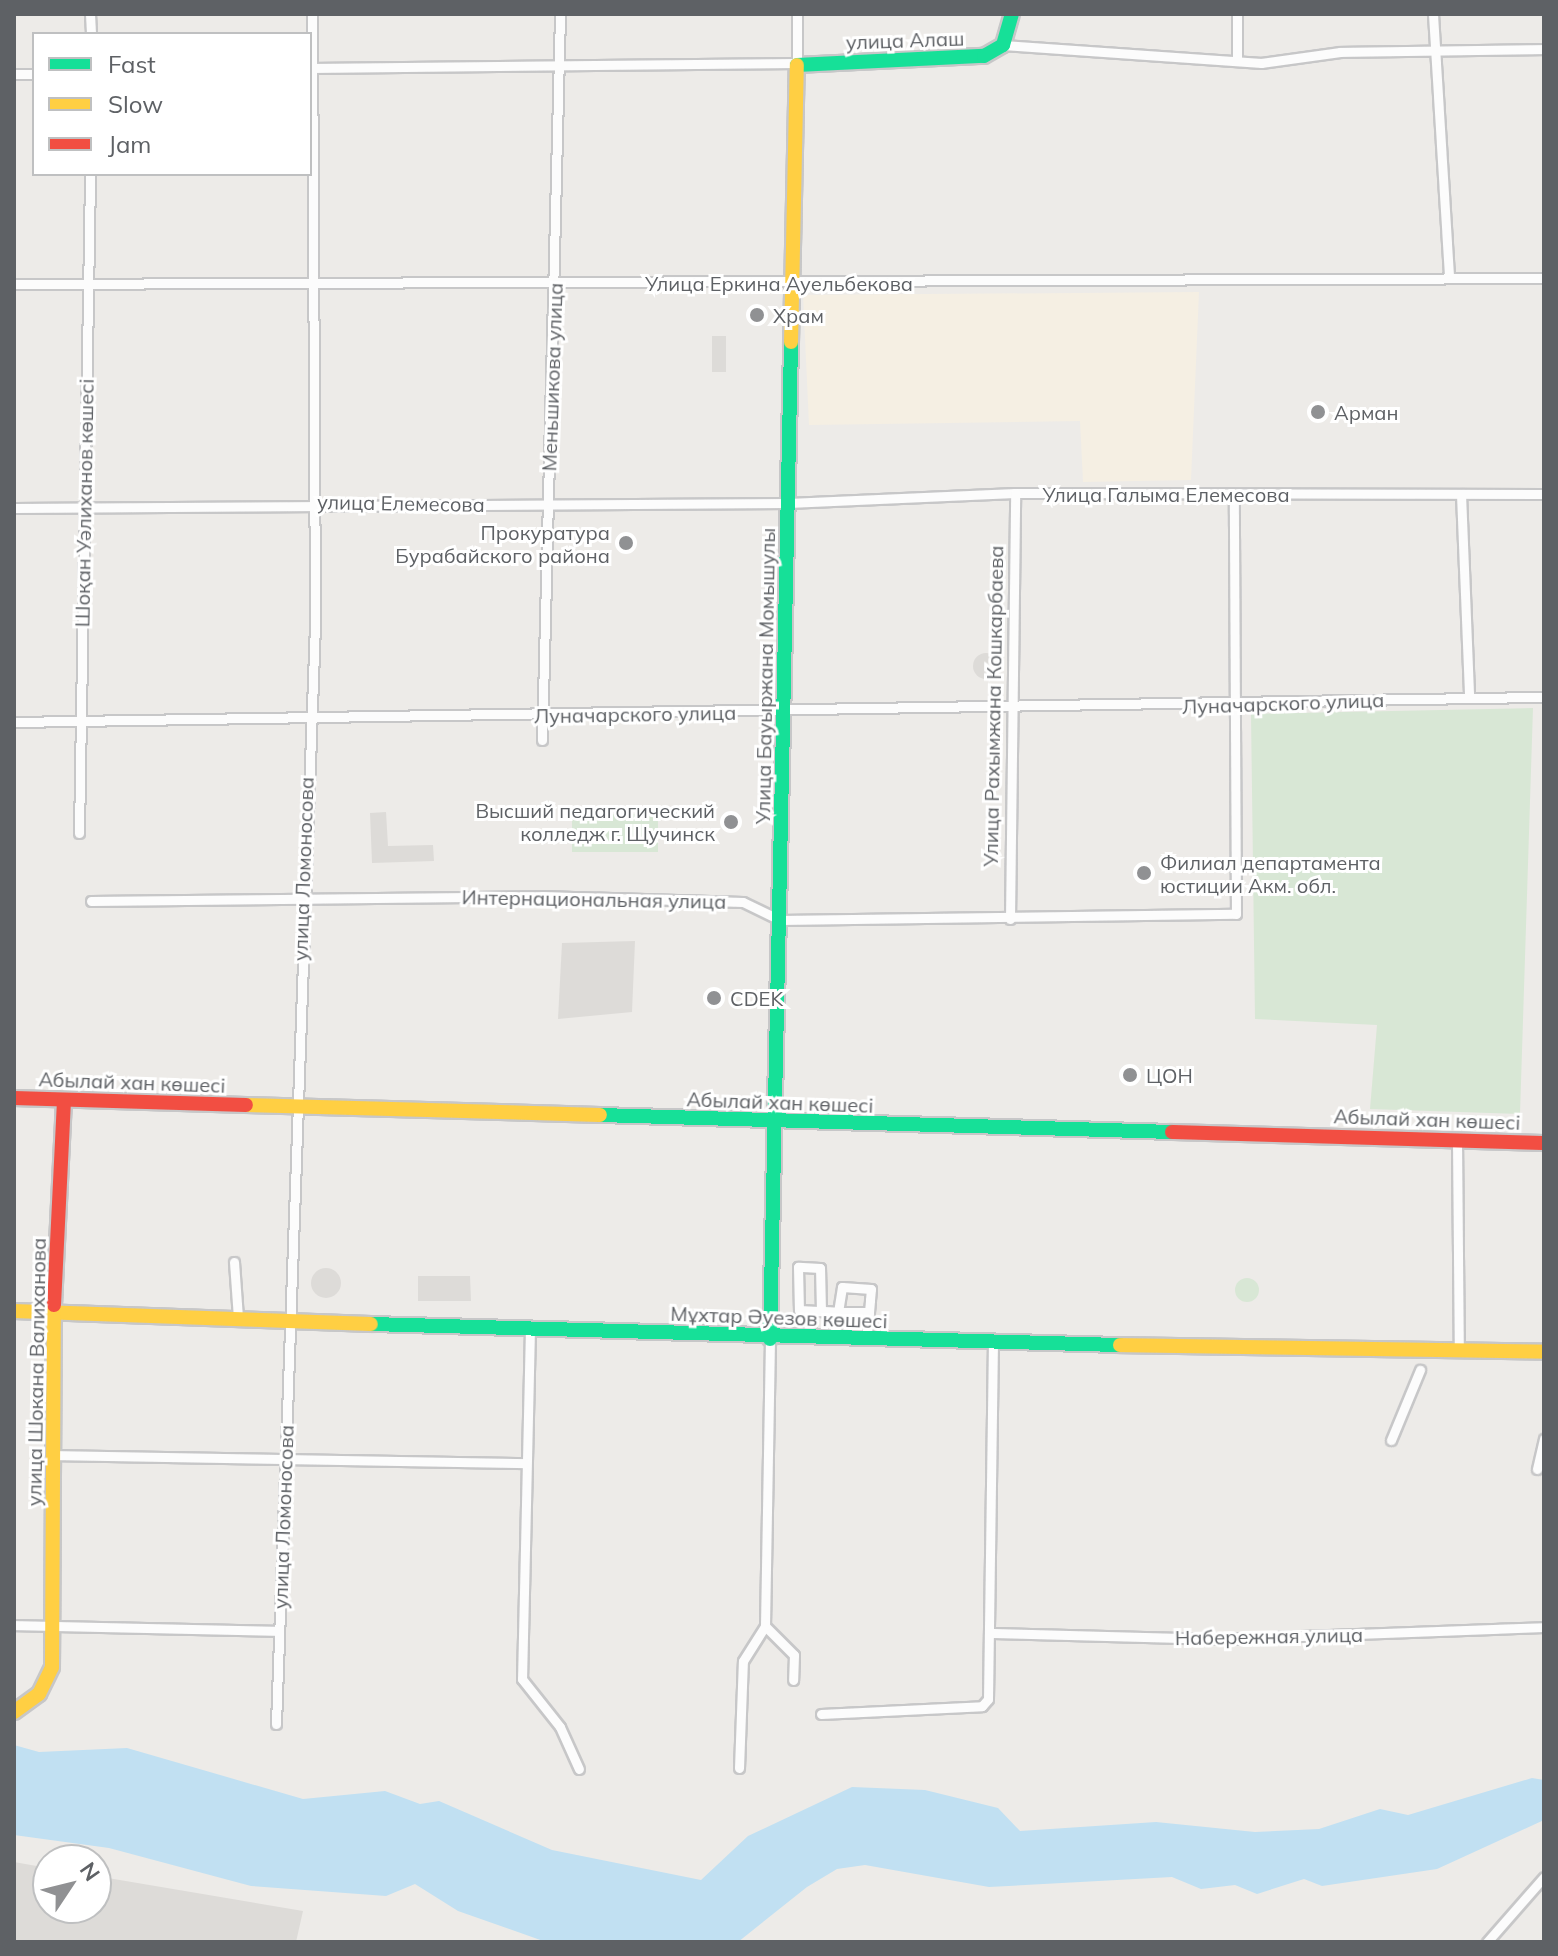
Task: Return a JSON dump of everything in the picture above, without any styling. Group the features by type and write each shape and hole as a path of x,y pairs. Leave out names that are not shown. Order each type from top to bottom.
{"street":[{"name":"улица Ломоносова","path":"276,1724 300,899 310,720 317,286 312,14"},
{"name":"Меньшикова улица","path":"542,740 560,14"},
{"name":"Улица Бауыржана Момышулы","path":"770,1339 797,14"},
{"path":"1003,45 1012,14"},
{"path":"1237,14 1237,59"},
{"path":"1433,14 1449,278"},
{"path":"1219,54 1237,41"},
{"name":"улица Алаш","path":"312,68 973,58 1003,45 1219,54 1237,59 1544,49"},
{"name":"Шоқан Уәлиханов көшесі","path":"79,833 78,721 86,508 90,176"},
{"name":"Улица Еркина Ауельбекова","path":"14,284 317,286 1544,278"},
{"name":"Улица Галыма Елемесова","path":"788,503 1015,493 1544,494"},
{"name":"Улица Рахымжана Кошкарбаева","path":"1010,919 1015,493"},
{"path":"1234,494 1239,707"},
{"path":"1461,494 1469,695"},
{"name":"улица Елемесова","path":"14,508 313,502 548,505 788,503"},
{"name":"Луначарского улица","path":"14,722 1239,707 1469,695 1544,697"},
{"name":"Интернациональная улица","path":"91,901 743,902 780,920 1236,914 1239,707"},
{"name":"Абылай хан көшесі","path":"14,1098 1544,1143"},
{"name":"улица Шокана Валиханова","path":"14,1712 47,1683 54,1644 54,1312 64,1100"},
{"path":"1457,1140 1459,1350"},
{"path":"234,1262 238,1318"},
{"path":"821,1311 820,1268 798,1267 796,1306 821,1311 869,1312"},
{"path":"834,1339 842,1287 871,1289 866,1340"},
{"name":"Мұхтар Әуезов көшесі","path":"14,1311 770,1339 1544,1352"},
{"path":"530,1328 522,1679 560,1727 579,1769"},
{"path":"739,1768 743,1661 765,1626 770,1339"},
{"path":"821,1714 982,1706 993,1633 993,1342"},
{"path":"1391,1440 1420,1370"},
{"path":"1537,1469 1544,1439"},
{"path":"53,1455 286,1462 526,1463"},
{"path":"14,1625 279,1631"},
{"path":"765,1626 794,1655 793,1680"},
{"name":"Набережная улица","path":"993,1633 1220,1639 1544,1627"},
{"path":"1487,1942 1544,1877"}],"shaded area":[{"path":"1199,292 1191,480 1083,482 1080,421 809,425 803,295"},
{"path":"712,336 726,336 726,372 712,372"},
{"path":"986,653 995,657 999,666 995,675 986,679 977,675 973,666 977,657"},
{"path":"386,812 388,846 433,845 434,861 372,863 370,813"},
{"path":"635,941 632,1012 558,1019 562,943"},
{"path":"326,1268 336,1273 341,1283 336,1293 326,1298 316,1293 311,1283 316,1273"},
{"path":"418,1276 470,1276 471,1301 418,1301"},
{"path":"14,1862 32,1865 32,1924 112,1924 112,1879 303,1911 296,1942 14,1942"}],"green space":[{"path":"1533,708 1520,1114 1370,1109 1377,1025 1255,1019 1251,714"},
{"path":"572,814 658,814 658,852 572,852"},
{"path":"1247,1278 1256,1281 1259,1290 1256,1299 1247,1302 1238,1299 1235,1290 1238,1281"}],"water":[{"path":"14,1745 39,1752 127,1748 303,1799 385,1791 420,1804 439,1801 552,1850 701,1880 748,1836 852,1787 925,1790 998,1808 1020,1831 1156,1822 1255,1832 1319,1829 1380,1809 1408,1815 1532,1778 1544,1780 1544,1820 1437,1869 1322,1886 1304,1879 1257,1894 1235,1885 1201,1889 1172,1877 989,1887 865,1865 837,1869 807,1887 738,1942 546,1942 458,1911 415,1884 386,1896 251,1886 112,1849 112,1844 80,1844 14,1835"}],"traffic: fast":[{"path":"797,65 984,56 1003,45 1012,14"},
{"path":"770,1339 791,342"},
{"path":"600,1115 1172,1132"},
{"path":"371,1324 1120,1345"}],"traffic: slow":[{"path":"791,342 797,65"},
{"path":"246,1105 600,1115"},
{"path":"14,1712 39,1694 52,1667 54,1305"},
{"path":"14,1311 371,1324"},
{"path":"1120,1345 1544,1352"}],"traffic: jam":[{"path":"14,1098 246,1105"},
{"path":"54,1305 64,1100"},
{"path":"1172,1132 1544,1143"}],"place":[{"name":"Храм","path":"757,315"},
{"name":"Арман","path":"1318,412"},
{"name":"Прокуратура Бурабайского района","path":"626,543"},
{"name":"Высший педагогический колледж г. Щучинск","path":"731,822"},
{"name":"Филиал департамента юстиции Акм. обл.","path":"1144,873"},
{"name":"CDEK","path":"714,998"},
{"name":"ЦОН","path":"1130,1075"}]}
